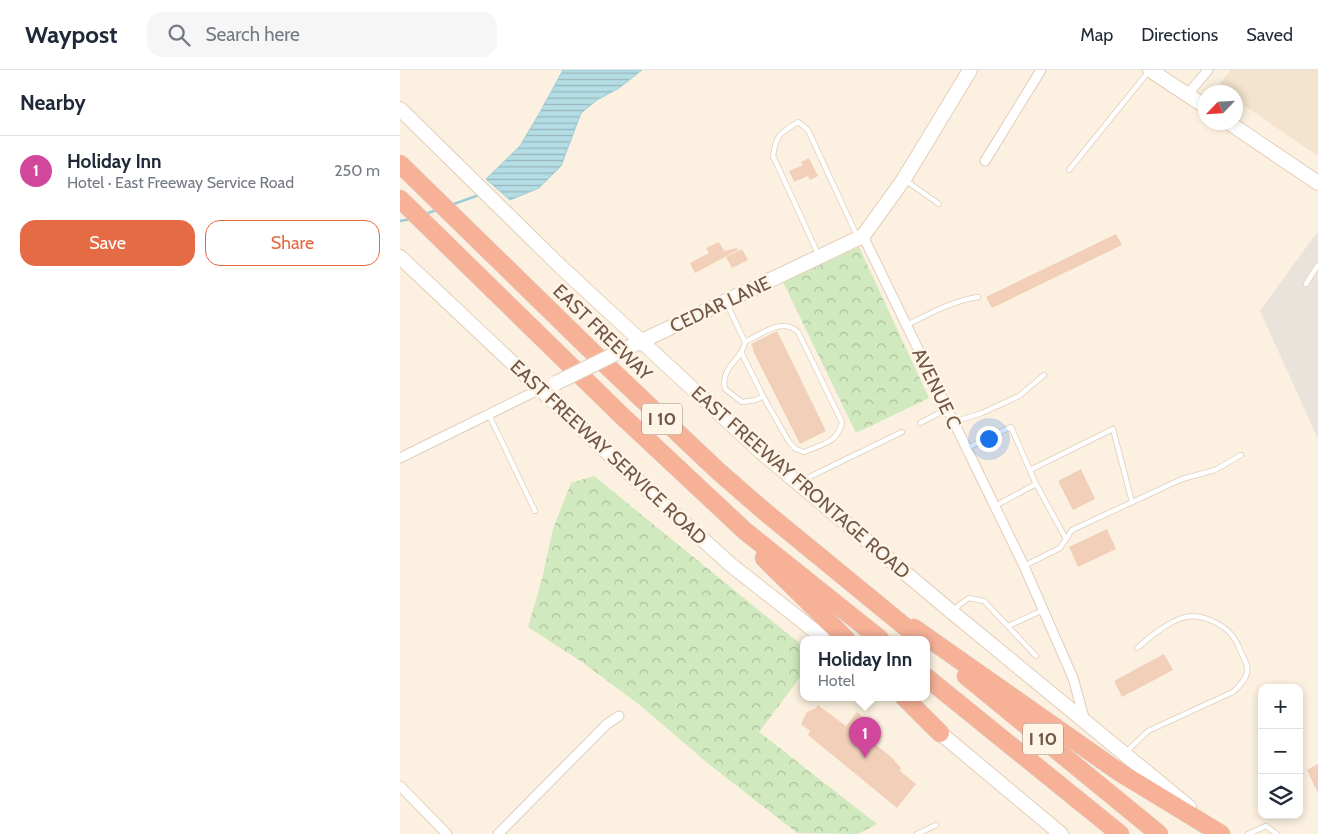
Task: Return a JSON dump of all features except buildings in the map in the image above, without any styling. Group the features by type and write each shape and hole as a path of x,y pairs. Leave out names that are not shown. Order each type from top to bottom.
{"highway":[{"name":"EAST FREEWAY","path":"400,164 711,464 764,511 916,636"},
{"name":"I 10","path":"402,202 621,415 745,531 876,636"},
{"path":"745,531 766,560 843,636"},
{"path":"865,594 926,636"},
{"path":"930,639 1119,772 1221,834"},
{"name":"I 10","path":"930,647 1159,834"},
{"name":"I 10","path":"930,680 1120,834"},
{"path":"908,701 940,733"}],"main road":[{"name":"CEDAR LANE","path":"540,389 861,238 904,179 970,70"},
{"path":"1150,70 1198,102"},
{"name":"EAST FREEWAY FRONTAGE ROAD","path":"400,109 507,215 640,342 797,483 1221,834"},
{"path":"1240,130 1318,183"},
{"name":"EAST FREEWAY SERVICE ROAD","path":"400,258 628,472 731,564 821,636"},
{"path":"900,701 1061,834"}],"street":[{"path":"985,160 1041,70"},
{"path":"1187,95 1208,70"},
{"name":"AVENUE C","path":"861,238 907,325 1024,566 1076,684 1085,722"},
{"name":"CEDAR LANE","path":"400,458 540,389"},
{"path":"498,834 607,724 619,716"},
{"path":"400,786 447,834"}],"lane":[{"path":"1069,170 1150,70"},
{"path":"820,257 773,156 775,141 784,130 798,122 808,130 861,238"},
{"path":"904,179 939,204"},
{"path":"1306,284 1318,265"},
{"path":"907,325 948,305 978,297"},
{"path":"726,301 746,342 744,348 727,369 723,380 725,389 742,402 756,400 763,396"},
{"path":"741,352 763,396 789,442 796,450 804,452 835,438 840,433 842,422 798,332 794,328 786,325 775,328 746,342"},
{"path":"954,422 982,414 1019,396 1044,375"},
{"path":"920,423 948,409"},
{"path":"488,414 535,511"},
{"path":"967,449 1011,427 1036,484 1066,539"},
{"path":"1030,470 1113,429 1132,502"},
{"path":"797,483 902,432"},
{"path":"1024,566 1060,548 1072,530 1182,480 1215,470 1241,455"},
{"path":"994,506 1036,484"},
{"path":"953,612 969,598 984,600 1036,656"},
{"path":"1008,626 1043,610"},
{"path":"1124,754 1148,731 1233,692 1242,683 1247,674 1248,665 1234,637 1224,627 1204,619 1182,618 1161,629 1137,648"},
{"path":"918,834 936,825"},
{"path":"1248,834 1266,826 1277,834"}],"shaded area":[{"path":"1231,70 1318,70 1318,156 1243,105 1243,85 1218,85"},
{"path":"1318,231 1318,439 1260,311"}],"green space":[{"path":"859,247 929,398 856,433 783,282"},
{"path":"594,476 800,644 800,677 759,732 877,824 858,834 797,833 705,761 641,706 582,662 528,627 542,579 553,529 571,483"}],"water":[{"path":"563,70 642,70 581,113 561,166 539,188 510,200 486,179 520,146"}],"waterway":[{"path":"451,205 479,195"},
{"path":"425,214 437,210"},
{"path":"400,221 411,219"}],"place":[{"name":"Holiday Inn","path":"865,758"}]}
